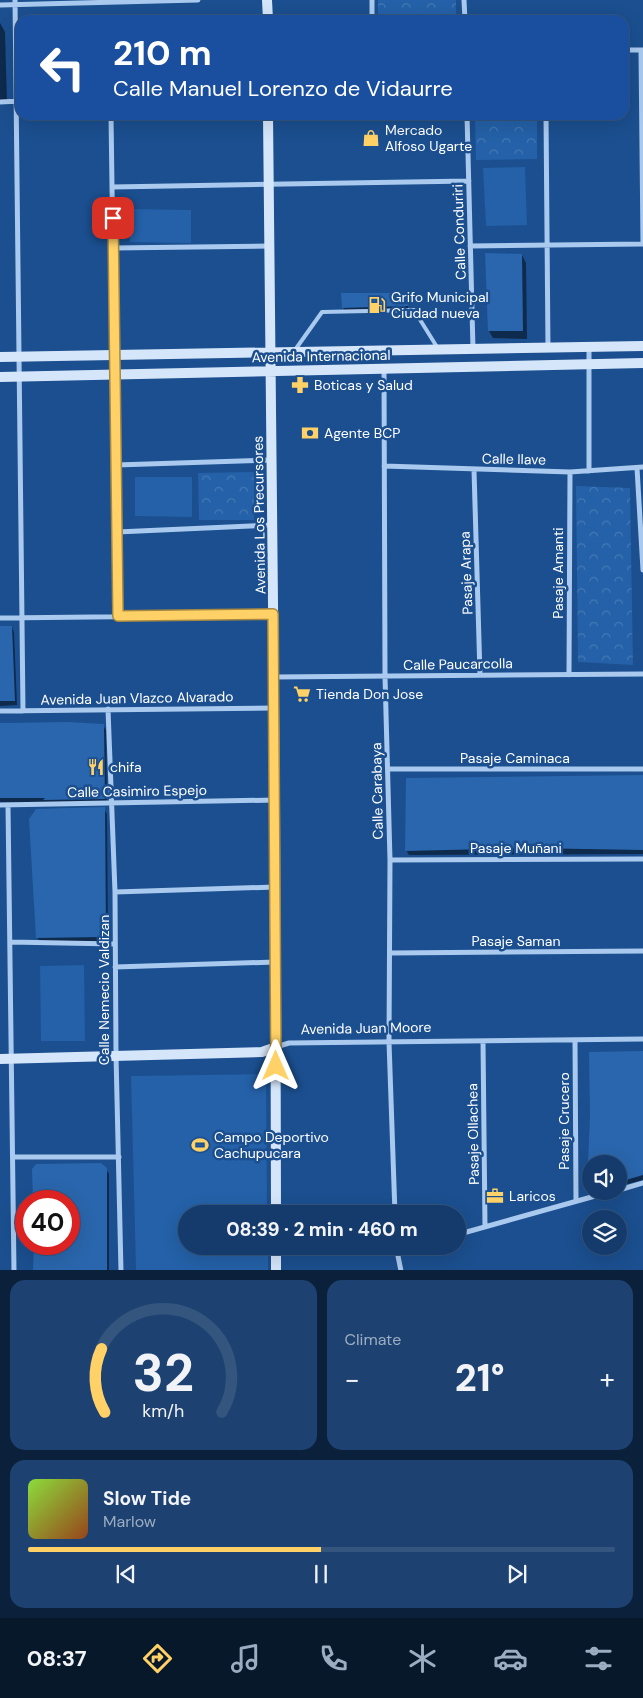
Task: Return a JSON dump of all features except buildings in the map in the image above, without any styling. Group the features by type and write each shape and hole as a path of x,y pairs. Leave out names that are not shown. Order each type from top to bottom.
{"street":[{"path":"0,6 15,3 198,0"},
{"path":"267,0 268,15"},
{"path":"372,0 372,15"},
{"path":"464,0 465,15"},
{"path":"470,246 643,244 642,50 629,50"},
{"path":"0,102 15,101"},
{"path":"18,120 23,711"},
{"path":"112,120 118,616"},
{"name":"Avenida Los Precursores","path":"268,120 275,800 276,1205"},
{"name":"Calle Conduriri","path":"467,120 473,349"},
{"path":"546,120 548,348"},
{"path":"112,187 469,181"},
{"path":"113,248 270,246"},
{"name":"Avenida Internacional","path":"0,357 643,346"},
{"path":"589,347 589,471"},
{"name":"Avenida Internacional","path":"0,377 643,363"},
{"name":"Calle Carabaya","path":"384,368 385,676 390,860 389,1042 395,1205"},
{"path":"116,465 272,460"},
{"name":"Calle Ilave","path":"384,466 570,472 643,467"},
{"path":"637,468 643,570"},
{"name":"Pasaje Arapa","path":"474,470 480,675"},
{"name":"Pasaje Amanti","path":"569,675 570,472"},
{"path":"117,532 272,526"},
{"path":"0,618 273,614"},
{"name":"Calle Paucarcolla","path":"274,677 643,674"},
{"name":"Avenida Juan Vlazco Alvarado","path":"0,711 274,708"},
{"name":"Calle Nemecio Valdizan","path":"108,709 115,892 116,1055 121,1270"},
{"name":"Pasaje Caminaca","path":"388,769 643,768"},
{"name":"Calle Casimiro Espejo","path":"0,805 275,800"},
{"path":"8,805 14,1270"},
{"name":"Pasaje Muñani","path":"390,860 643,859"},
{"path":"115,892 275,887"},
{"path":"10,942 115,944"},
{"name":"Pasaje Saman","path":"390,952 643,952"},
{"path":"115,967 276,962"},
{"name":"Avenida Juan Moore","path":"0,1058 262,1052 290,1043 643,1039"},
{"name":"Pasaje Crucero","path":"575,1040 576,1201"},
{"name":"Pasaje Ollachea","path":"482,1041 485,1226"},
{"path":"13,1157 119,1157"},
{"path":"627,1188 643,1183"},
{"path":"466,1232 582,1199"},
{"path":"276,1255 276,1270"},
{"path":"397,1255 401,1270"}],"lane":[{"path":"294,352 322,312 414,310 438,350"}],"green space":[{"path":"378,0 456,0 456,15 378,15"},
{"path":"475,120 537,120 537,159 476,160"},
{"path":"525,167 527,225 486,226 483,168"},
{"path":"130,209 191,210 191,243 130,242"},
{"path":"254,472 254,520 199,520 198,473"},
{"path":"135,477 192,477 192,517 135,516"},
{"path":"576,486 630,488 633,665 578,662"},
{"path":"84,965 85,1041 41,1041 40,966"},
{"name":"Campo Deportivo Cachupucara","path":"266,1074 267,1205 178,1205 178,1255 268,1255 268,1270 136,1270 131,1076"}],"place":[{"name":"Mercado Alfoso Ugarte","path":"371,138"},
{"name":"Grifo Municipal Ciudad nueva","path":"377,305"},
{"name":"Boticas y Salud","path":"300,385"},
{"name":"Agente BCP","path":"310,433"},
{"name":"Tienda Don Jose","path":"302,694"},
{"name":"chifa","path":"96,767"},
{"name":"Campo Deportivo Cachupucara","path":"200,1145"},
{"name":"Laricos","path":"495,1196"}],"route":[{"path":"113,218 118,616 273,614 276,1066"}]}
